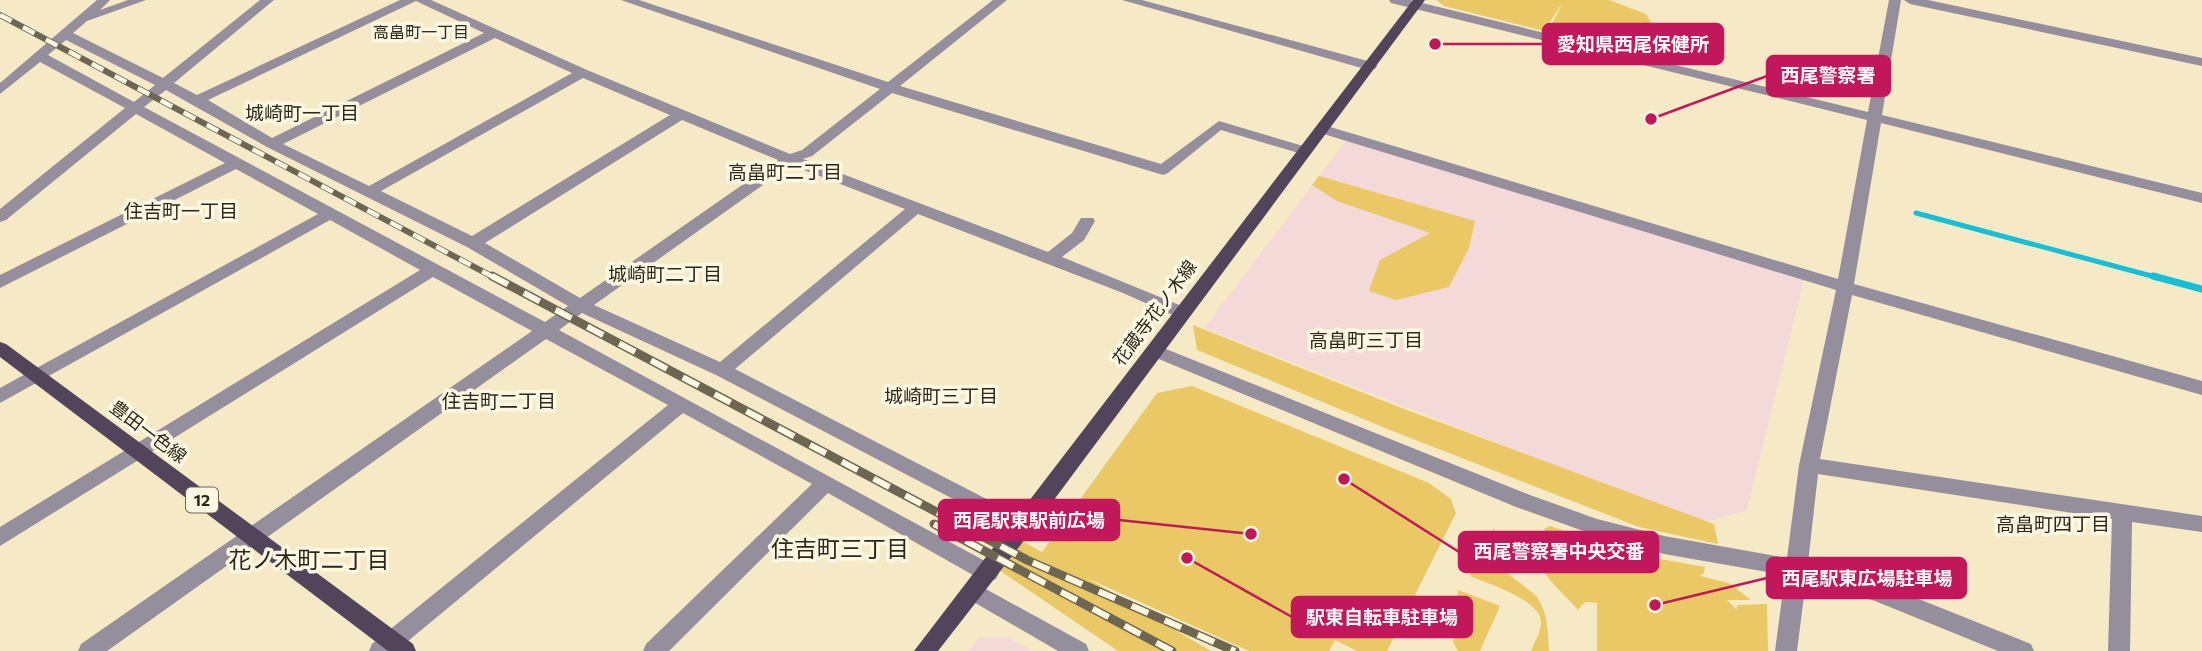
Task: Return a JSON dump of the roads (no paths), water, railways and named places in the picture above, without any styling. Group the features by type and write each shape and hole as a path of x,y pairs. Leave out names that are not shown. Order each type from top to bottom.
{"main road":[{"name":"花蔵寺花ノ木線","path":"925,651 988,573 1417,3"},
{"name":"豊田一色線","path":"0,348 139,450 392,648"}],"street":[{"path":"0,90 104,0"},
{"path":"82,20 139,0"},
{"path":"0,217 268,0"},
{"path":"197,100 410,0"},
{"path":"421,0 582,73 789,159 1129,289 1183,313"},
{"path":"627,0 888,87 1163,170 1219,125 1305,151"},
{"path":"89,651 789,159 807,153 1002,0"},
{"path":"1128,0 1370,66"},
{"path":"1395,0 1417,3 2202,198"},
{"path":"1786,651 1794,568 1809,465 1845,287 1895,0"},
{"path":"1910,0 2202,62"},
{"path":"272,144 495,33"},
{"path":"64,34 197,100 272,144 473,243 581,306 722,370 1022,527"},
{"path":"39,56 433,268 544,332 826,482 988,573"},
{"path":"370,191 582,73"},
{"path":"473,243 683,113"},
{"path":"1322,129 1845,287 2202,388"},
{"path":"0,282 236,163"},
{"path":"722,370 915,208"},
{"path":"0,396 329,214"},
{"path":"1049,260 1078,236 1087,221"},
{"path":"0,538 433,268"},
{"path":"1155,351 1523,501 1596,527 1664,545 1794,568 1881,594 2023,651"},
{"path":"392,648 680,405"},
{"path":"1809,465 2202,524"},
{"path":"654,651 826,482"},
{"path":"2119,651 2122,512"},
{"path":"972,592 1078,651"}],"waterway":[{"path":"1916,213 2159,278"},
{"path":"2153,276 2202,289"}],"railway":[{"path":"0,15 495,278"},
{"path":"492,276 1027,560 1235,651"},
{"path":"934,524 1172,651"}],"place":[{"name":"愛知県西尾保健所","path":"1435,44"},
{"name":"西尾警察署","path":"1651,119"},
{"name":"西尾警察署中央交番","path":"1344,479"},
{"name":"西尾駅東駅前広場","path":"1251,534"},
{"name":"駅東自転車駐車場","path":"1187,558"},
{"name":"西尾駅東広場駐車場","path":"1655,605"}],"district":[{"name":"高畠町一丁目","path":"421,32"},
{"name":"城崎町一丁目","path":"302,113"},
{"name":"高畠町二丁目","path":"785,172"},
{"name":"住吉町一丁目","path":"181,211"},
{"name":"城崎町二丁目","path":"665,274"},
{"name":"高畠町三丁目","path":"1366,340"},
{"name":"城崎町三丁目","path":"941,396"},
{"name":"住吉町二丁目","path":"499,401"},
{"name":"高畠町四丁目","path":"2053,524"},
{"name":"住吉町三丁目","path":"840,549"},
{"name":"花ノ木町二丁目","path":"309,560"}]}
